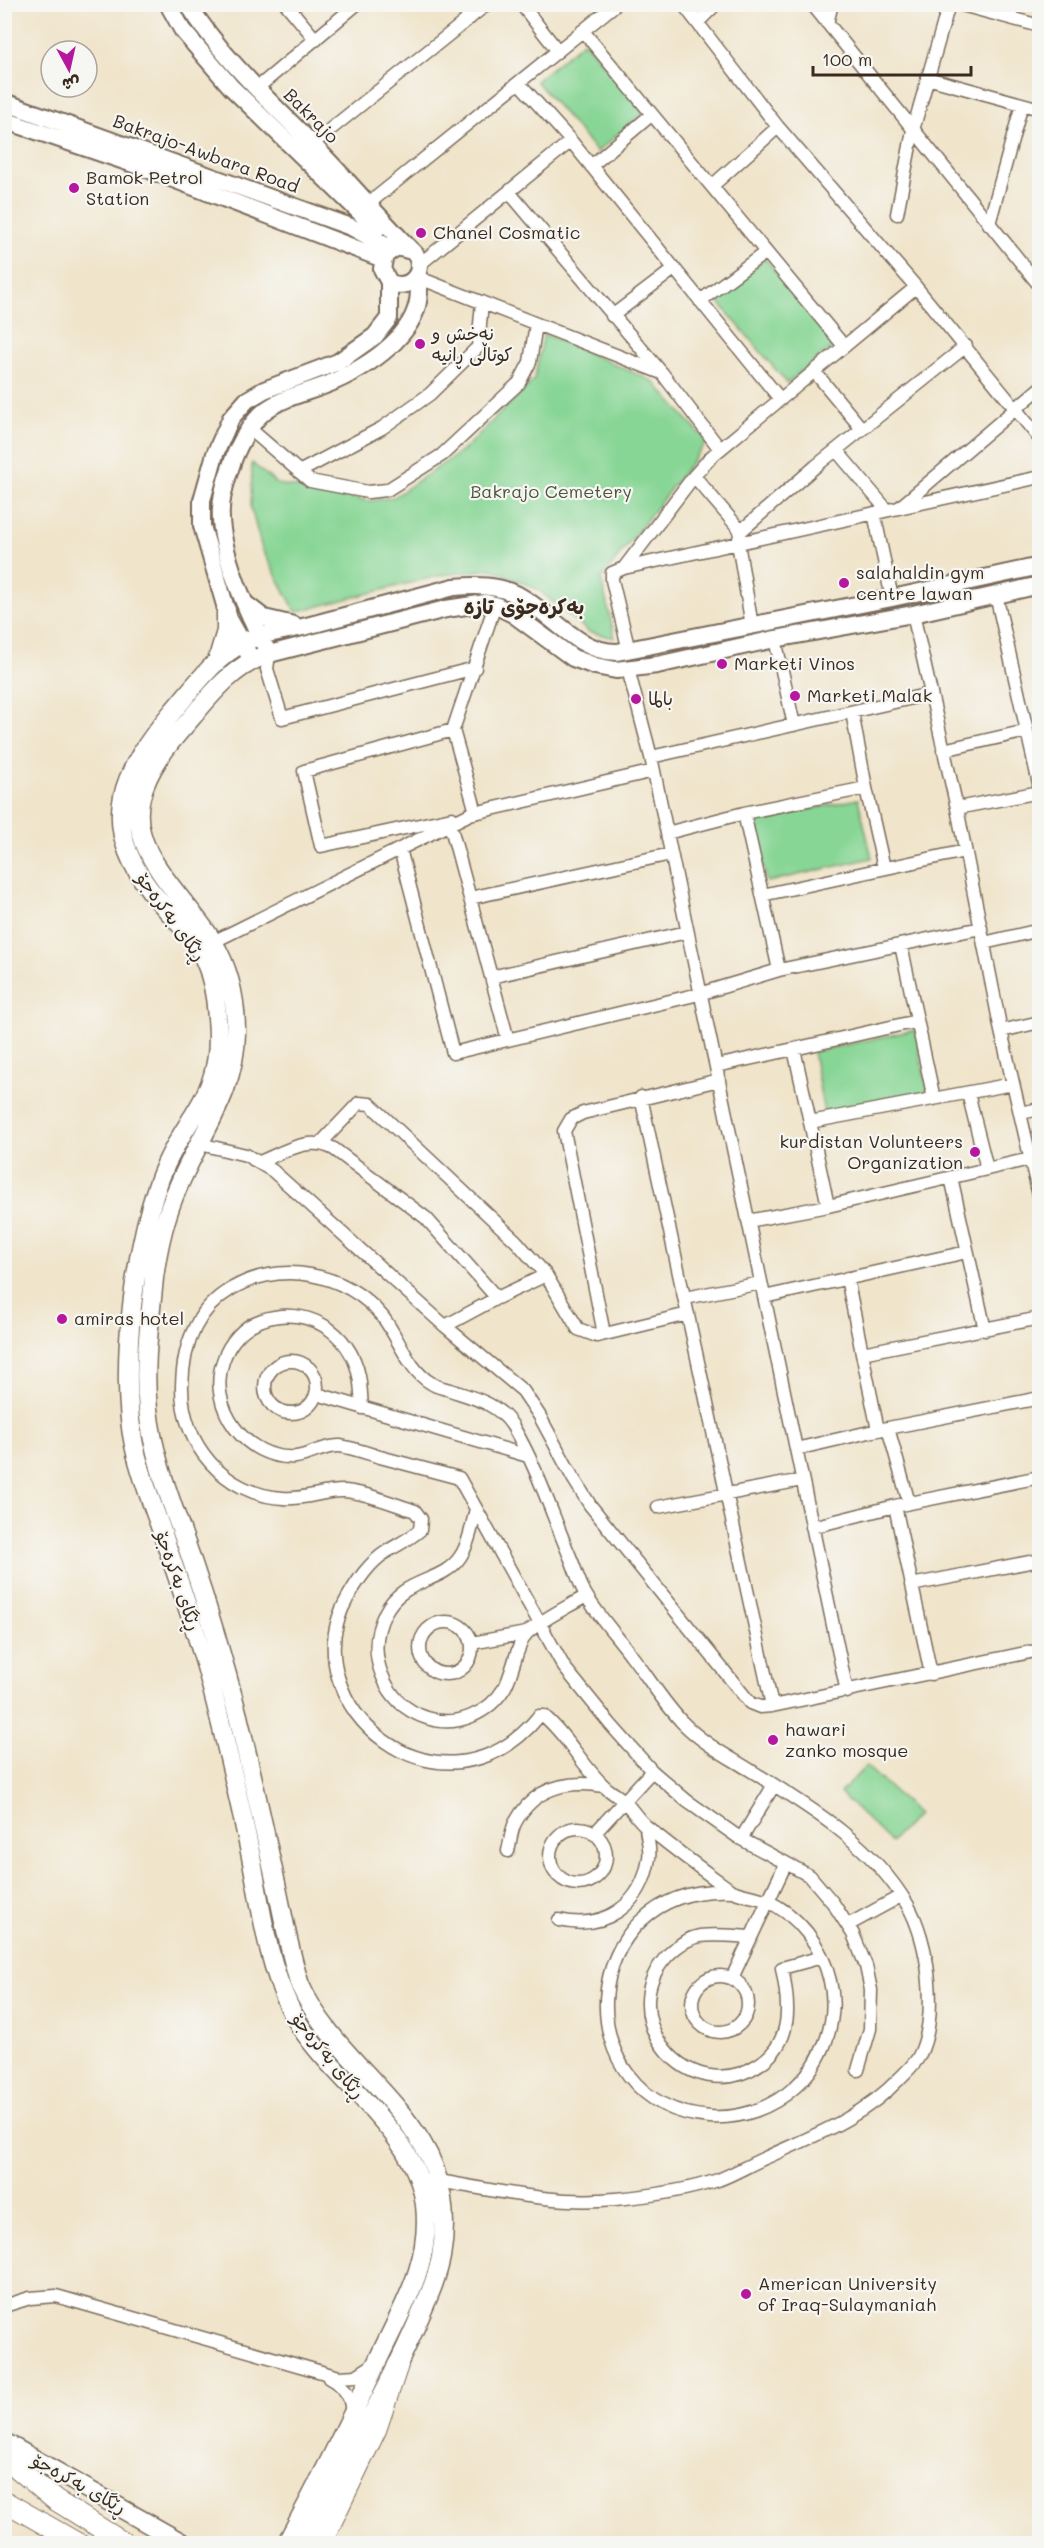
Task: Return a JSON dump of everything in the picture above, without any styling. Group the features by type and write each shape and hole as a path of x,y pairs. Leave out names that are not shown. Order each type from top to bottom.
{"highway":[{"path":"321,2544 376,2430 398,2365"},
{"path":"4,2457 55,2500 126,2544"},
{"path":"4,2501 79,2544"}],"main road":[{"path":"168,4 183,31 220,63 403,258 418,302 415,316 393,341 363,365 344,376 264,411 249,428 232,463 221,506 224,541 245,604 259,636 262,661"},
{"name":"Bakrajo","path":"188,4 220,63 256,89 312,144 368,204 403,258"},
{"name":"Bakrajo-Awbara Road","path":"10,112 351,227 403,258"},
{"path":"262,661 241,643 226,610 205,539 201,513 205,485 226,429 236,411 254,395 338,362 368,343 384,326 389,318 389,282 382,269 403,258"},
{"path":"389,282 404,285 403,258"},
{"path":"259,636 303,627 454,587 479,586 506,590 519,595 589,646 607,652 629,651 1040,566"},
{"path":"262,661 309,644 446,609 476,604 495,605 513,614 573,658 606,669 628,669 913,614 1040,585"},
{"path":"245,604 257,614 273,622 303,627"},
{"path":"216,662 226,631 226,610"},
{"path":"303,627 309,644"},
{"name":"ڕێگای بەکرەجۆ","path":"259,636 241,643 216,662 166,720 139,758 122,798 120,824 124,846 146,885 180,924 202,955 228,1037 232,1067 225,1092 172,1202 160,1243 155,1272 146,1388 156,1452 208,1608 231,1689 300,1985 324,2027 411,2127 430,2157 440,2181 443,2218 443,2241 432,2290 398,2365 302,2544"},
{"name":"ڕێگای بەکرەجۆ","path":"262,661 222,684 166,749 152,771 140,805 141,831 149,852 213,942 230,978 235,1005 228,1037 218,1053 212,1081 205,1098 166,1164 151,1206 144,1235 128,1358 128,1399 133,1442 207,1673 250,1848 268,1940 283,1992 299,2025 386,2126 405,2152 419,2179 426,2219 424,2254 407,2302 350,2422 286,2544"},
{"path":"419,2179 440,2181"},
{"name":"ڕێگای بەکرەجۆ","path":"4,2442 184,2544"}],"street":[{"path":"286,4 316,39"},
{"path":"256,89 357,4"},
{"path":"459,4 470,18"},
{"path":"312,144 487,4"},
{"path":"521,4 558,51"},
{"path":"368,204 616,4"},
{"path":"683,4 778,127 916,286 1040,439"},
{"path":"698,22 716,4"},
{"path":"812,4 1040,286"},
{"path":"827,23 832,4"},
{"path":"897,214 913,130 949,4"},
{"path":"958,4 1040,26"},
{"path":"583,31 844,346"},
{"path":"927,78 1040,109"},
{"path":"519,82 571,141 780,399"},
{"path":"989,224 1022,104"},
{"path":"591,166 651,115"},
{"path":"712,186 778,127"},
{"path":"571,141 509,192 403,258 482,302 662,373"},
{"path":"509,192 662,373 720,449"},
{"path":"700,301 766,252"},
{"path":"612,316 674,269"},
{"path":"624,568 694,476 720,449 916,286"},
{"path":"299,472 382,428 430,394 478,347 482,302"},
{"path":"249,428 310,481 375,492 387,490 442,455 519,383 530,362 536,324"},
{"path":"740,537 836,450 966,346"},
{"path":"814,371 862,429"},
{"path":"893,509 1040,388"},
{"path":"836,450 893,509"},
{"path":"694,476 740,537 752,626"},
{"path":"629,651 612,573 740,537 874,513 1040,477"},
{"path":"874,513 892,598"},
{"path":"996,595 1027,731 1036,751 1040,788"},
{"path":"473,813 453,730 495,605"},
{"path":"913,614 957,808 1001,1031 1040,1200"},
{"path":"775,639 794,725"},
{"path":"262,661 282,718 475,668"},
{"path":"628,669 654,771 847,1692"},
{"path":"651,757 930,694"},
{"path":"852,712 884,868"},
{"path":"453,730 304,771 321,846 654,771"},
{"path":"943,750 1027,731"},
{"path":"667,833 744,813 866,788"},
{"path":"957,808 1040,792"},
{"path":"213,942 473,813"},
{"path":"744,813 779,970"},
{"path":"450,824 508,1040"},
{"path":"400,849 453,1053 699,994 779,970 981,928"},
{"path":"762,895 965,851"},
{"path":"470,898 671,854"},
{"path":"984,943 1040,930"},
{"path":"491,977 687,932"},
{"path":"901,945 934,1099"},
{"path":"716,1066 917,1021"},
{"path":"1001,1031 1040,1022"},
{"path":"794,1049 828,1206"},
{"path":"597,1336 603,1329 564,1131 571,1119 583,1113 641,1097 719,1080"},
{"path":"810,1122 1013,1084"},
{"path":"968,1093 987,1169"},
{"path":"641,1097 772,1706"},
{"path":"321,1143 359,1103 367,1102 516,1241 546,1275 578,1329 597,1336 688,1314"},
{"path":"1020,1113 1040,1109"},
{"path":"260,1162 307,1143 321,1143 338,1152 420,1212 497,1298"},
{"path":"200,1144 246,1155 273,1171 445,1326 523,1391 539,1414 573,1478 600,1517 746,1699 755,1706 772,1706 847,1692 1040,1650"},
{"path":"748,1221 828,1206 1030,1159"},
{"path":"951,1177 985,1330"},
{"path":"764,1297 967,1252"},
{"path":"440,2181 548,2199 600,2200 647,2196 720,2179 822,2134 885,2094 919,2056 926,2035 930,2010 927,1968 917,1927 909,1907 880,1866 841,1828 708,1744 683,1723 586,1596 528,1456 509,1421 491,1403 429,1383 405,1355 383,1317 357,1294 324,1276 298,1272 275,1275 242,1284 228,1291 206,1308 186,1349 182,1396 186,1420 198,1449 216,1470 240,1485 270,1497 308,1498 348,1491 415,1511 421,1519 420,1530 369,1566 347,1599 339,1622 336,1660 340,1679 346,1697 375,1735 393,1748 415,1758 430,1762 461,1762 479,1759 512,1744 539,1716 544,1716 604,1786 625,1802 645,1826 732,1891"},
{"path":"445,1326 546,1275"},
{"path":"847,1278 862,1353 883,1429 909,1503"},
{"path":"684,1299 761,1284"},
{"path":"362,1408 359,1376 346,1344 323,1324 306,1317 263,1319 250,1325 231,1343 219,1374 220,1400 232,1425 250,1443 267,1453 297,1457 338,1446 459,1478 564,1667 652,1771 687,1801 741,1839 810,1876 848,1925 866,1966 871,1990 870,2029 858,2070"},
{"path":"862,1353 1040,1318"},
{"path":"292,1360 311,1369 316,1378 317,1394 310,1407 290,1414 280,1412 272,1406 266,1397 264,1386 273,1368 282,1362 292,1360"},
{"path":"317,1394 528,1456"},
{"path":"796,1449 1040,1398"},
{"path":"812,1527 895,1506 1040,1478"},
{"path":"658,1508 726,1497 802,1480"},
{"path":"895,1506 931,1674"},
{"path":"476,1509 459,1558 438,1574 404,1590 385,1612 378,1632 377,1645 377,1657 384,1680 396,1699 416,1714 438,1721 460,1720 493,1702 505,1686 526,1633"},
{"path":"911,1585 1040,1560"},
{"path":"472,1643 526,1633 586,1596"},
{"path":"441,1622 452,1622 461,1626 472,1643 472,1654 468,1663 460,1670 450,1674 440,1674 431,1670 423,1662 420,1653 420,1642 424,1633 441,1622"},
{"path":"594,1834 652,1771"},
{"path":"508,1851 514,1824 530,1802 554,1787 581,1782 604,1786"},
{"path":"741,1839 774,1785"},
{"path":"559,1920 577,1924 604,1919 628,1905 644,1882 650,1855 645,1826"},
{"path":"577,1827 594,1834 604,1844 606,1855 604,1866 598,1875 578,1884 568,1882 558,1876 552,1867 550,1856 552,1845 558,1836 577,1827"},
{"path":"732,1978 766,1901 786,1863"},
{"path":"718,1890 732,1891 766,1901 799,1924 822,1957 831,1984 830,2026 818,2059 796,2087 760,2109 718,2117 690,2114 651,2095 640,2086 622,2064 610,2039 605,1997 613,1963 631,1932 663,1905 689,1894 718,1890"},
{"path":"848,1925 901,1896"},
{"path":"750,1937 698,1936 677,1946 658,1965 651,1981 648,2002 650,2021 657,2040 670,2057 684,2067 714,2078 733,2076 763,2062 777,2048 786,2028 789,2002 782,1968 822,1957"},
{"path":"714,1976 732,1978 745,1991 747,2008 744,2017 739,2024 722,2031 705,2027 693,2013 692,2003 698,1986 714,1976"},
{"path":"4,2306 30,2298 56,2296 320,2374 352,2378 364,2373 378,2360"},
{"path":"320,2374 339,2384 350,2396 352,2408 350,2422"}],"green space":[{"path":"584,41 644,112 597,152 536,81"},
{"path":"765,259 836,344 787,383 717,300"},
{"name":"Bakrajo Cemetery","path":"544,334 653,381 707,442 601,579 615,638 589,632 537,589 493,569 441,575 296,612 262,549 251,508 252,463 277,484 370,501 394,497 462,451 534,380"},
{"path":"858,799 872,858 767,882 753,822"},
{"path":"915,1030 928,1092 824,1113 813,1052"},
{"path":"866,1766 918,1814 891,1842 840,1793"}],"place":[{"name":"Bamok Petrol Station","path":"74,188"},
{"name":"Chanel Cosmatic","path":"421,233"},
{"name":"نەخش و کوتاڵی ڕانیە","path":"420,344"},
{"name":"salahaldin gym centre lawan","path":"844,583"},
{"name":"Marketi Vinos","path":"722,664"},
{"name":"Marketi Malak","path":"795,696"},
{"name":"بالما","path":"636,699"},
{"name":"kurdistan Volunteers Organization","path":"975,1152"},
{"name":"amiras hotel","path":"62,1319"},
{"name":"hawari zanko mosque","path":"773,1740"},
{"name":"American University of Iraq-Sulaymaniah","path":"746,2294"}],"district":[{"name":"بەکرەجۆی تازە","path":"524,607"}]}
